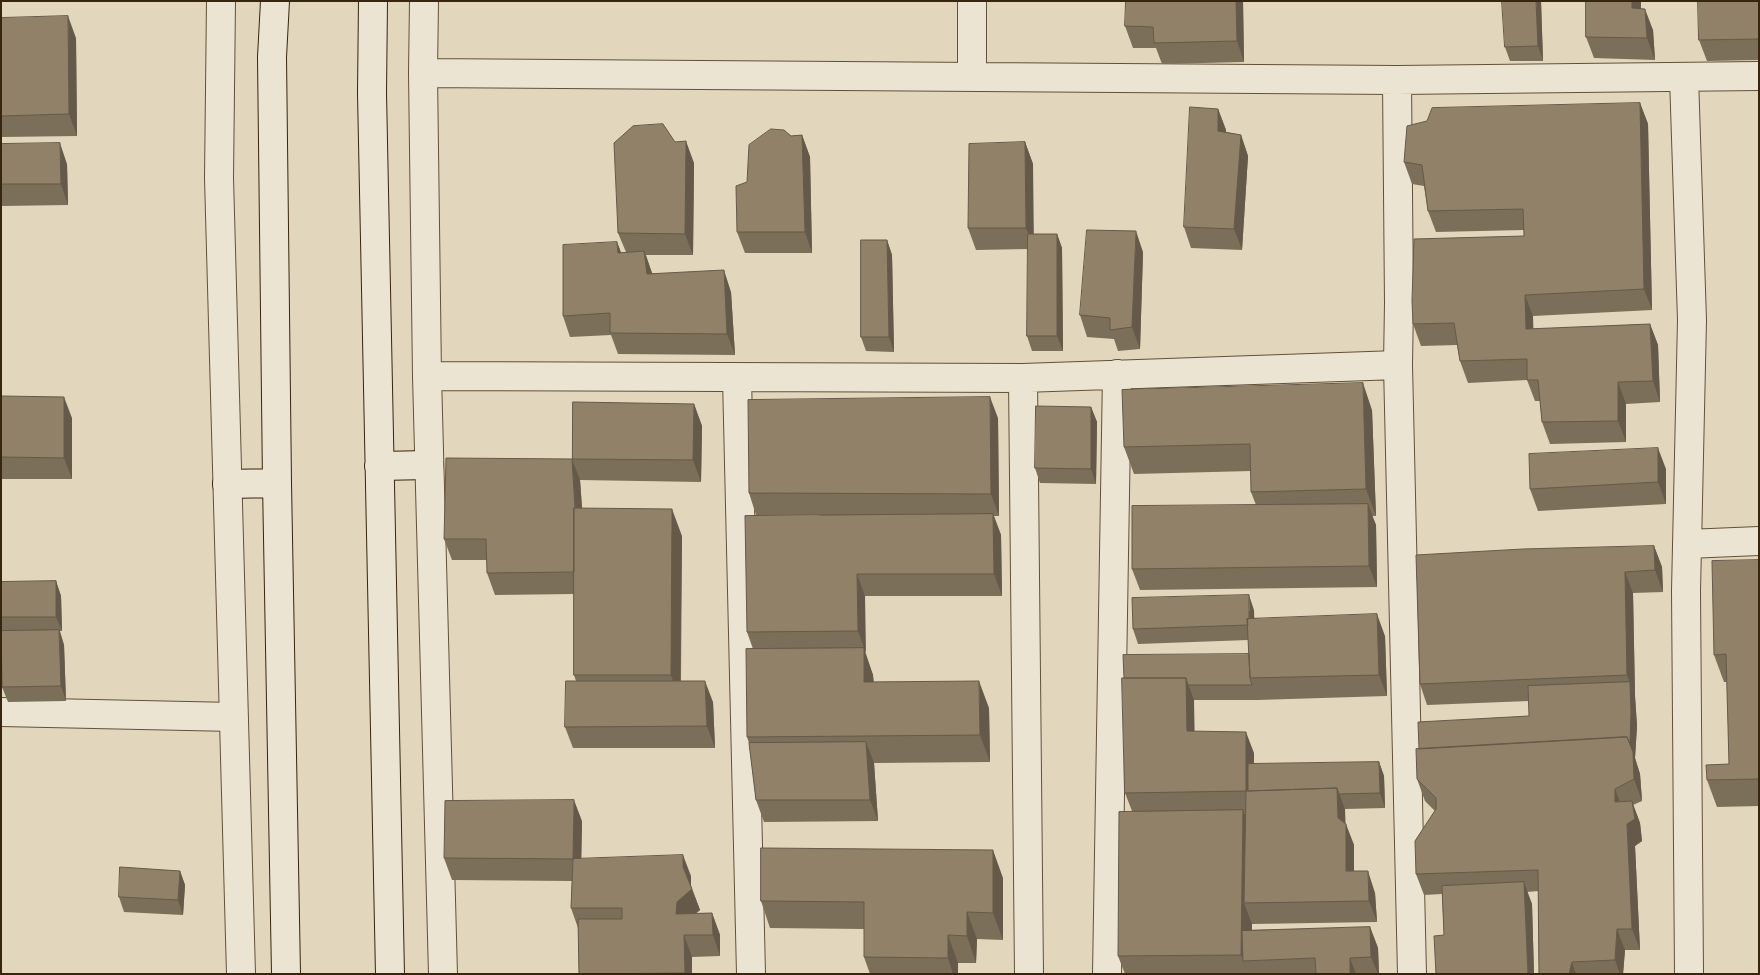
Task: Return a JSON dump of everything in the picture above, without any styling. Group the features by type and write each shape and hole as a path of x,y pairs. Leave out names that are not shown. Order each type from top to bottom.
{"street":[{"path":"221,1 219,178 240,974"},
{"path":"275,1 272,56 277,483 286,974"},
{"path":"373,1 372,93 390,974"},
{"path":"424,1 423,72 427,376 443,974"},
{"path":"972,1 972,77"},
{"path":"423,72 1397,80 1759,76"},
{"path":"1684,76 1692,320 1687,544 1690,974"},
{"path":"1397,80 1400,303 1398,365 1412,974"},
{"path":"427,376 1023,378 1398,365"},
{"path":"1107,974 1117,374"},
{"path":"737,378 751,974"},
{"path":"1023,378 1029,974"},
{"path":"379,466 429,465"},
{"path":"227,484 277,483"},
{"path":"1687,544 1759,541"},
{"path":"1,712 234,718"}],"building":[{"path":"1126,1 1236,1 1237,41 1154,43 1153,27 1125,26"},
{"path":"1502,1 1536,1 1538,46 1505,47"},
{"path":"1586,1 1632,1 1632,8 1645,9 1647,38 1586,37"},
{"path":"1698,1 1759,1 1759,39 1699,40"},
{"path":"68,16 69,114 1,116 1,18"},
{"path":"1640,103 1644,289 1525,295 1526,329 1650,324 1653,381 1618,382 1618,421 1542,422 1538,380 1527,380 1527,359 1460,361 1454,323 1413,324 1414,239 1524,236 1523,209 1428,211 1422,165 1404,162 1407,126 1427,121 1432,108"},
{"path":"1190,107 1218,109 1218,131 1241,135 1234,229 1184,227"},
{"path":"663,124 675,142 686,141 685,234 618,233 614,143 633,126"},
{"path":"771,129 784,130 791,136 802,135 805,232 737,232 736,186 747,182 749,145"},
{"path":"1025,142 1026,228 968,228 969,144"},
{"path":"60,143 61,184 1,184 1,144"},
{"path":"1087,230 1136,231 1132,327 1110,330 1110,318 1080,315"},
{"path":"1028,234 1057,234 1057,336 1027,336"},
{"path":"861,240 887,240 889,337 861,337"},
{"path":"617,242 618,253 644,251 647,274 724,270 727,334 610,333 610,313 563,316 563,245"},
{"path":"1363,383 1366,489 1251,492 1250,444 1124,447 1122,390"},
{"path":"1,396 64,397 64,458 1,457"},
{"path":"990,397 991,494 749,493 748,400"},
{"path":"573,402 694,404 693,460 572,459"},
{"path":"1036,406 1091,407 1091,469 1035,468"},
{"path":"1658,448 1658,482 1530,489 1529,454"},
{"path":"446,458 572,459 575,508 574,572 487,573 486,539 444,539"},
{"path":"1368,504 1369,566 1132,569 1132,506"},
{"path":"574,508 672,509 671,675 574,675"},
{"path":"993,514 994,574 857,574 858,631 747,632 745,516"},
{"path":"1654,546 1655,570 1625,572 1627,675 1420,684 1416,555 1523,549"},
{"path":"1759,560 1759,779 1707,780 1706,765 1729,764 1726,654 1714,655 1712,561"},
{"path":"56,581 56,617 1,617 1,582"},
{"path":"1249,595 1248,625 1133,629 1132,598"},
{"path":"1377,614 1379,675 1250,678 1247,619"},
{"path":"59,630 61,686 2,687 1,631"},
{"path":"864,648 864,682 979,681 980,735 747,737 746,649"},
{"path":"1249,654 1252,685 1188,685 1186,678 1124,678 1123,655"},
{"path":"1122,678 1186,678 1187,731 1246,732 1246,791 1125,793"},
{"path":"566,681 705,681 707,726 565,727"},
{"path":"1630,682 1630,744 1627,737 1419,749 1418,722 1529,716 1528,686"},
{"path":"1627,737 1633,752 1634,779 1615,789 1615,802 1632,801 1635,819 1627,824 1632,929 1617,929 1615,960 1572,962 1569,974 1539,974 1538,870 1416,874 1415,841 1436,809 1436,798 1417,779 1416,749"},
{"path":"866,742 870,800 756,800 749,743"},
{"path":"1379,762 1380,793 1339,794 1337,788 1248,791 1248,764"},
{"path":"1337,788 1338,818 1346,824 1346,871 1368,871 1369,901 1244,903 1246,791"},
{"path":"574,800 573,859 444,858 445,801"},
{"path":"1243,810 1241,955 1118,956 1119,812"},
{"path":"761,848 993,850 993,913 967,912 967,936 948,935 948,958 864,957 864,902 761,901"},
{"path":"683,855 683,867 692,889 677,902 676,914 712,913 713,935 684,935 685,973 579,974 578,919 622,919 622,908 571,908 573,859"},
{"path":"120,867 180,871 178,900 119,897"},
{"path":"1524,882 1528,974 1436,974 1434,936 1444,935 1442,886"},
{"path":"1370,927 1371,957 1350,958 1350,974 1316,974 1315,958 1243,961 1242,931"}]}
